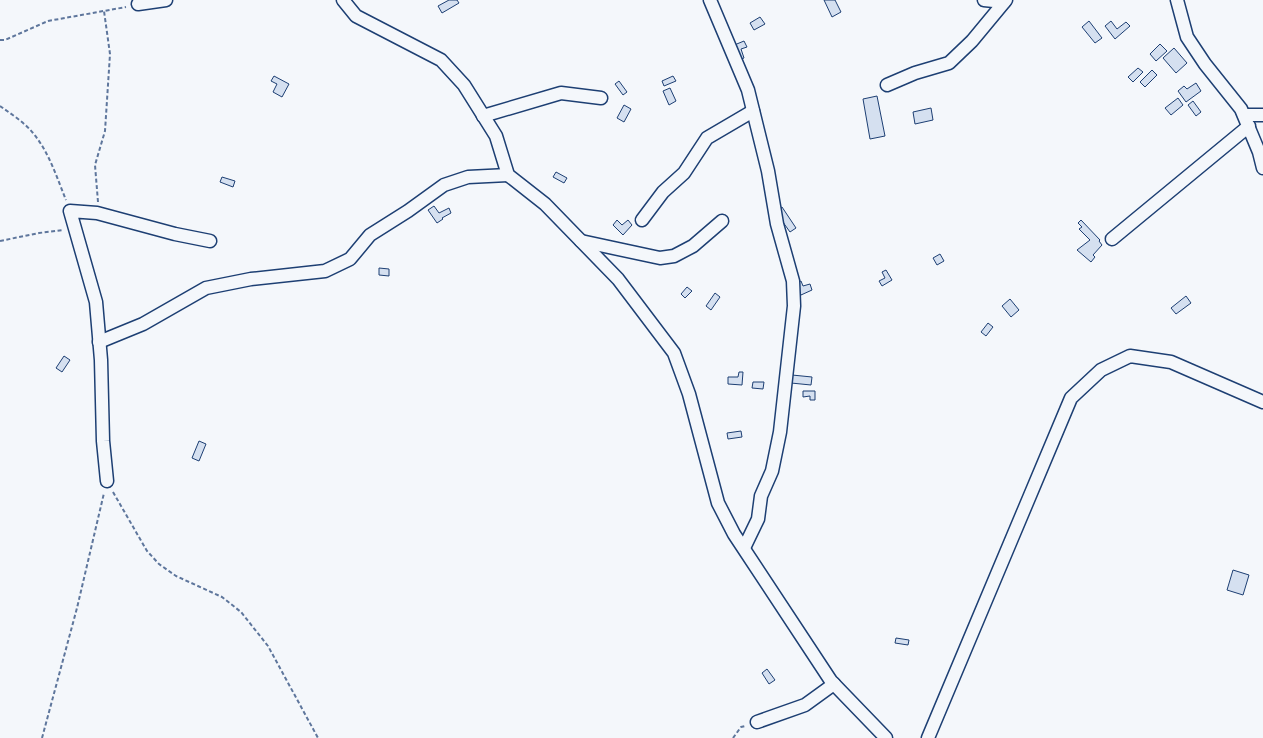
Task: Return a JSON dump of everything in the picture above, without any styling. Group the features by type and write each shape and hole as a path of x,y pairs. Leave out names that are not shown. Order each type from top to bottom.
{"street":[{"path":"138,4 166,0"},
{"path":"343,0 356,16 441,60 464,85 496,136 508,175 545,204 618,279 674,353 689,394 718,503 744,548 834,684 886,738"},
{"path":"710,0 748,90 768,171 777,224 793,281 794,306 780,432 772,471 762,496 758,519 744,548"},
{"path":"984,0 1005,1"},
{"path":"1177,0 1187,37 1205,64 1242,109 1259,152 1263,168"},
{"path":"887,85 915,73 949,63 972,41 1005,1"},
{"path":"483,116 561,94 601,98"},
{"path":"642,220 663,192 684,173 707,138 753,112"},
{"path":"1112,239 1246,120 1263,115"},
{"path":"99,342 143,324 206,288 251,279 325,271 350,259 370,235 444,186 468,176 508,175"},
{"path":"107,481 103,442 96,302 70,211 96,213 175,234 210,241"},
{"path":"580,241 660,258 674,256 694,246 722,222"},
{"path":"928,738 1071,398 1101,370 1130,356 1171,362 1263,402"},
{"path":"757,722 805,704 834,684"}],"path":[{"path":"0,40 5,40 48,20 138,4"},
{"path":"96,213 99,204 95,165 105,131 110,54 104,11"},
{"path":"0,106 34,134 51,163 70,211"},
{"path":"0,241 39,232 75,229"},
{"path":"42,738 77,608 107,481"},
{"path":"107,481 147,551 159,564 176,576 222,597 241,612 268,646 318,738"},
{"path":"733,738 741,727 757,722"}],"building":[{"path":"449,0 457,0 459,3 442,13 438,6"},
{"path":"824,0 835,0 841,12 832,17"},
{"path":"760,17 765,24 754,30 750,23"},
{"path":"1089,21 1102,38 1095,43 1082,27"},
{"path":"1111,21 1117,29 1126,22 1130,26 1115,39 1105,26"},
{"path":"744,41 747,47 741,49 744,58 737,61 732,46"},
{"path":"1160,44 1167,51 1156,61 1150,54"},
{"path":"1174,48 1187,63 1176,73 1163,58"},
{"path":"1138,68 1143,72 1133,82 1128,77"},
{"path":"1152,70 1157,75 1145,87 1140,82"},
{"path":"274,76 289,84 282,97 273,92 277,84 271,81"},
{"path":"673,76 676,81 664,86 662,81"},
{"path":"619,81 627,92 623,95 615,84"},
{"path":"1196,83 1201,91 1186,102 1178,91 1184,86 1187,89"},
{"path":"670,88 676,101 669,105 663,91"},
{"path":"877,96 885,136 870,139 863,99"},
{"path":"1178,98 1183,105 1171,115 1165,108"},
{"path":"1193,101 1201,112 1196,116 1188,105"},
{"path":"624,105 631,109 624,122 617,118"},
{"path":"931,108 933,120 915,124 913,112"},
{"path":"556,172 567,178 564,183 553,177"},
{"path":"222,177 235,181 233,187 220,182"},
{"path":"434,206 439,213 449,208 451,213 437,223 428,210"},
{"path":"782,207 796,228 790,232 775,211"},
{"path":"617,220 622,225 628,220 632,225 623,235 613,225"},
{"path":"1081,220 1100,240 1102,245 1093,255 1095,257 1091,262 1077,250 1090,240 1079,229 1082,227 1078,223"},
{"path":"940,254 944,261 937,265 933,258"},
{"path":"379,268 389,269 389,276 379,275"},
{"path":"886,270 892,280 882,286 879,281 885,278 882,272"},
{"path":"801,281 803,286 810,284 812,290 801,295 796,283"},
{"path":"687,287 692,291 685,298 681,294"},
{"path":"715,293 720,297 711,310 706,306"},
{"path":"1186,296 1191,303 1176,314 1171,308"},
{"path":"1010,299 1019,310 1011,317 1002,306"},
{"path":"988,323 993,327 986,336 981,332"},
{"path":"64,356 70,360 62,372 56,368"},
{"path":"739,372 743,372 742,385 728,384 728,377 738,377"},
{"path":"792,375 812,377 811,385 791,383"},
{"path":"753,382 764,382 763,389 752,388"},
{"path":"803,391 815,391 815,400 810,400 810,396 803,397"},
{"path":"741,431 742,437 728,439 727,433"},
{"path":"199,441 206,444 199,461 192,458"},
{"path":"1233,570 1249,575 1243,595 1227,590"},
{"path":"896,638 909,640 908,645 895,643"},
{"path":"767,669 775,680 769,684 762,673"}]}
